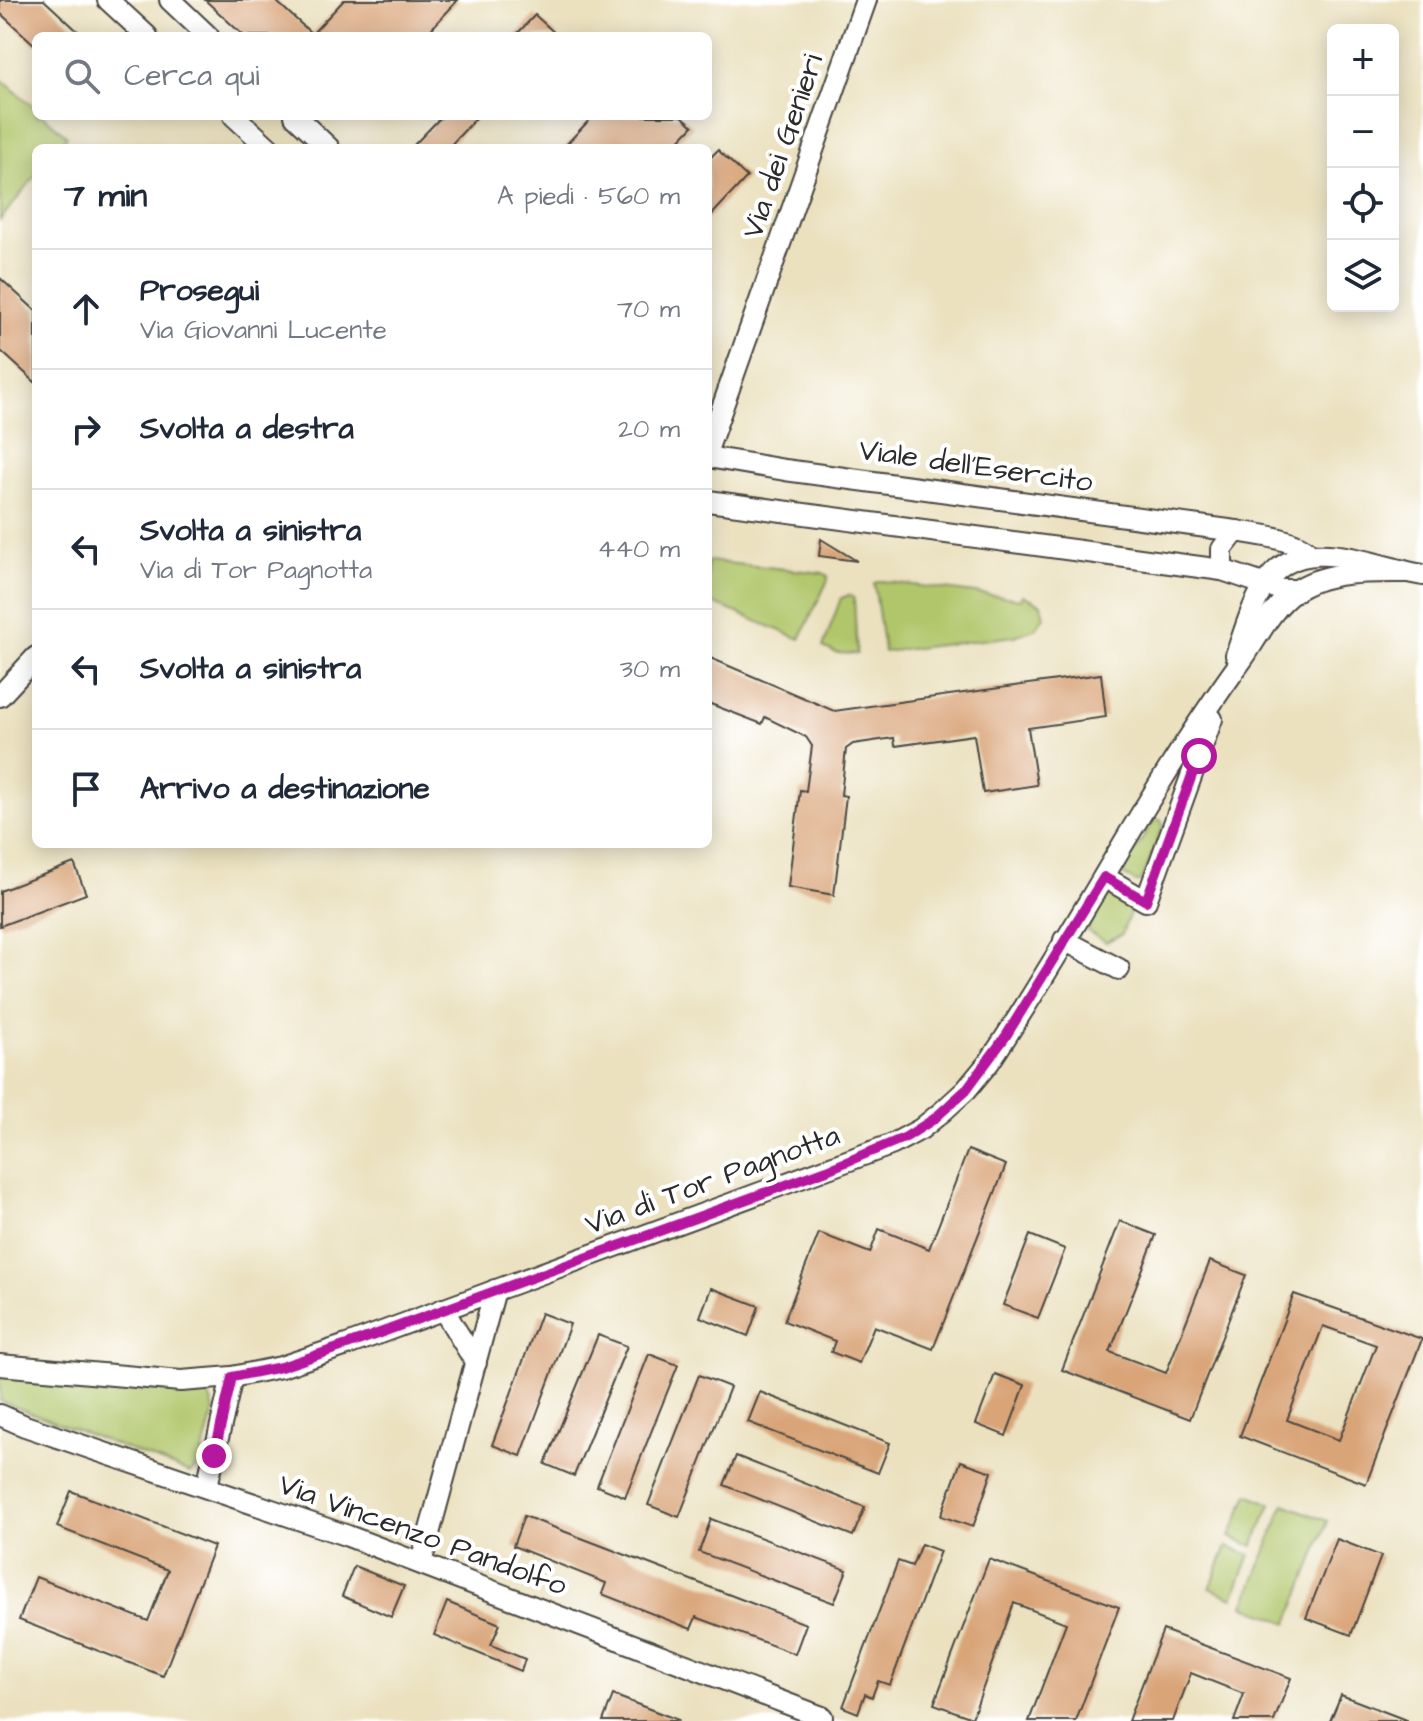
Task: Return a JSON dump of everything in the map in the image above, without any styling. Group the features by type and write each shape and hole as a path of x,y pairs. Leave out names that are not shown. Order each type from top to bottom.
{"street":[{"path":"108,0 143,32"},
{"path":"170,0 204,32"},
{"name":"Via dei Genieri","path":"712,437 866,0"},
{"path":"238,120 265,144"},
{"path":"299,120 325,144"},
{"name":"Viale dell'Esercito","path":"712,458 1236,531 1295,545 1311,555"},
{"path":"712,502 1222,570 1281,590 1296,590 1304,578 1311,555"},
{"path":"1236,531 1222,549 1222,570 1254,607"},
{"name":"Via di Tor Pagnotta","path":"1223,687 1265,584 1284,564 1311,555 1338,556 1414,574"},
{"name":"Via di Tor Pagnotta","path":"0,1365 193,1381 281,1367 849,1161 921,1129 966,1090 990,1061 1223,687 1274,611 1296,590 1336,576 1414,574"},
{"path":"0,696 32,661"},
{"path":"1104,877 1146,901 1223,687"},
{"path":"1064,940 1119,969"},
{"path":"421,1563 495,1290"},
{"path":"443,1309 476,1363"},
{"path":"207,1486 232,1377"},
{"name":"Via Vincenzo Pandolfo","path":"0,1415 421,1563 822,1717"}],"green space":[{"path":"0,78 32,106 32,120 49,120 67,136 60,144 32,144 32,180 0,220"},
{"path":"712,561 828,576 800,639 712,603"},
{"path":"882,581 1021,599 1023,595 1041,604 1044,617 1035,629 1014,636 884,652 874,583"},
{"path":"849,595 854,598 857,654 836,653 823,647 841,598"},
{"path":"1154,820 1161,820 1163,825 1141,882 1136,882 1121,874"},
{"path":"1108,895 1131,910 1122,934 1106,942 1087,931"},
{"path":"0,1374 142,1389 192,1390 209,1395 214,1410 199,1465 190,1473 0,1401"},
{"path":"1248,1494 1271,1504 1253,1546 1230,1537"},
{"path":"1284,1504 1328,1521 1288,1623 1244,1606"},
{"path":"1227,1546 1250,1555 1233,1598 1210,1588"}],"building":[{"path":"0,0 44,0 79,32 32,32 32,42 0,13"},
{"path":"205,0 275,0 310,32 240,32"},
{"path":"344,0 458,0 429,32 314,32"},
{"path":"535,15 554,32 519,32"},
{"path":"438,120 474,120 452,144 415,144"},
{"path":"589,120 686,120 693,126 676,144 567,144"},
{"path":"718,150 747,177 712,215 712,156"},
{"path":"0,278 32,307 32,379 0,350"},
{"path":"821,539 857,561 819,556"},
{"path":"712,659 834,711 1101,674 1106,717 1028,728 1037,785 983,793 974,735 895,746 894,738 853,744 846,749 841,795 846,796 834,895 788,887 800,790 806,791 812,746 806,737 765,717 762,724 712,705"},
{"path":"74,863 86,894 0,926 0,891"},
{"path":"968,1150 1006,1165 933,1349 874,1326 859,1363 831,1352 835,1341 784,1321 819,1233 870,1253 879,1229 929,1249"},
{"path":"1120,1221 1156,1235 1110,1352 1166,1373 1210,1261 1246,1275 1190,1419 1062,1370"},
{"path":"1030,1235 1065,1249 1038,1318 1003,1305"},
{"path":"711,1288 759,1306 748,1336 700,1317"},
{"path":"1294,1294 1422,1339 1366,1484 1240,1436","holes":["1323,1326 1376,1345 1339,1440 1287,1420"]},
{"path":"541,1313 570,1324 521,1456 492,1445"},
{"path":"598,1335 627,1346 574,1476 545,1464"},
{"path":"649,1354 678,1365 625,1497 597,1486"},
{"path":"995,1374 1025,1385 1006,1436 976,1424"},
{"path":"699,1375 730,1387 679,1517 648,1505"},
{"path":"760,1392 890,1443 878,1473 748,1422"},
{"path":"736,1456 865,1507 853,1536 724,1485"},
{"path":"961,1461 992,1472 973,1527 941,1516"},
{"path":"71,1491 214,1546 163,1676 19,1620 36,1577 148,1621 168,1570 57,1527"},
{"path":"524,1516 806,1624 795,1654 696,1617 691,1629 602,1594 606,1583 513,1546"},
{"path":"711,1519 847,1570 834,1603 699,1552"},
{"path":"1337,1539 1381,1556 1351,1635 1306,1618"},
{"path":"921,1544 940,1551 890,1685 878,1681 872,1697 865,1694 858,1713 843,1707 898,1561 912,1566"},
{"path":"989,1559 1119,1607 1076,1721 1029,1721 1066,1623 1014,1603 972,1718 934,1704"},
{"path":"354,1566 404,1586 391,1617 342,1596"},
{"path":"447,1602 500,1624 491,1645 525,1659 521,1671 434,1635"},
{"path":"1163,1630 1291,1678 1274,1721 1234,1721 1244,1694 1191,1673 1173,1721 1128,1721"},
{"path":"613,1695 678,1720 603,1721"},
{"path":"1341,1695 1406,1720 1406,1721 1330,1721"}],"route":[{"path":"214,1456 232,1377 281,1367 347,1345 827,1170 893,1144 921,1129 966,1090 990,1061 1104,877 1146,901 1199,756"}]}
